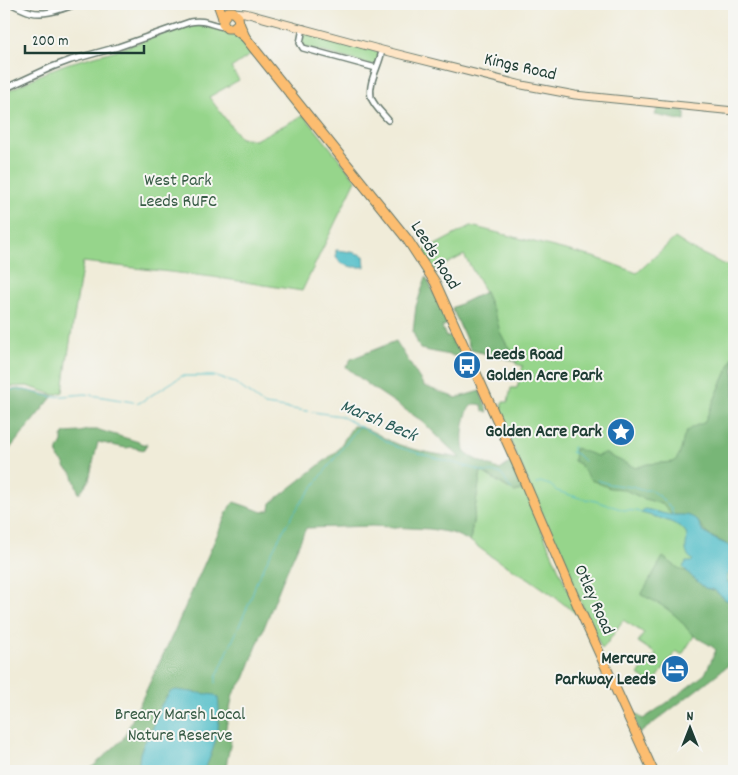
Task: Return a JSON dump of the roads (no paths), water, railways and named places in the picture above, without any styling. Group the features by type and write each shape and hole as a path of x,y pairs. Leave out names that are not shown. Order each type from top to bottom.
{"highway":[{"path":"218,4 237,15 235,25 223,24 220,20 218,4"},
{"path":"220,20 226,14 232,12"},
{"name":"Leeds Road","path":"235,25 425,264 451,316 542,524"},
{"name":"Otley Road","path":"542,524 653,771"}],"street":[{"path":"12,4 38,13 77,4"},
{"name":"Kings Road","path":"232,12 250,14 522,85 569,94 734,112"},
{"path":"235,25 250,14"},
{"path":"4,89 71,60 118,47 190,22 220,20"},
{"path":"303,28 300,43 302,48 376,68"},
{"path":"382,50 376,68 371,98 388,120"}],"water":[{"path":"336,250 364,256 365,267 352,267 340,263 336,256"},
{"path":"644,509 692,517 706,534 734,549 734,575 729,574 727,581 731,584 734,583 734,603 726,600 714,590 705,588 683,567 686,562 693,560 687,553 685,531 671,522 641,513"},
{"path":"176,690 215,695 218,698 217,736 204,771 138,771 140,753 151,733 161,705 170,692"}],"waterway":[{"name":"Marsh Beck","path":"4,390 25,390 52,397 85,394 139,403 182,376 214,376 235,383 265,405 341,416 397,447 486,472 499,473 512,489"},
{"path":"216,683 216,678 250,601 257,580 284,529 300,504 359,426"},
{"path":"573,447 573,453"},
{"path":"571,452 577,454 584,461"},
{"path":"597,480 609,484 633,486 640,490 650,490 671,508 673,515"},
{"name":"Marsh Beck","path":"536,484 540,482 550,485 557,491 583,499 641,513"},
{"path":"217,735 226,731"}],"place":[{"name":"Leeds Road Golden Acre Park","path":"467,365"},
{"name":"Golden Acre Park","path":"621,432"},
{"name":"Mercure Parkway Leeds","path":"675,669"}],"park label":[{"name":"West Park Leeds RUFC","path":"178,191"},
{"name":"Breary Marsh Local Nature Reserve","path":"180,725"}]}
